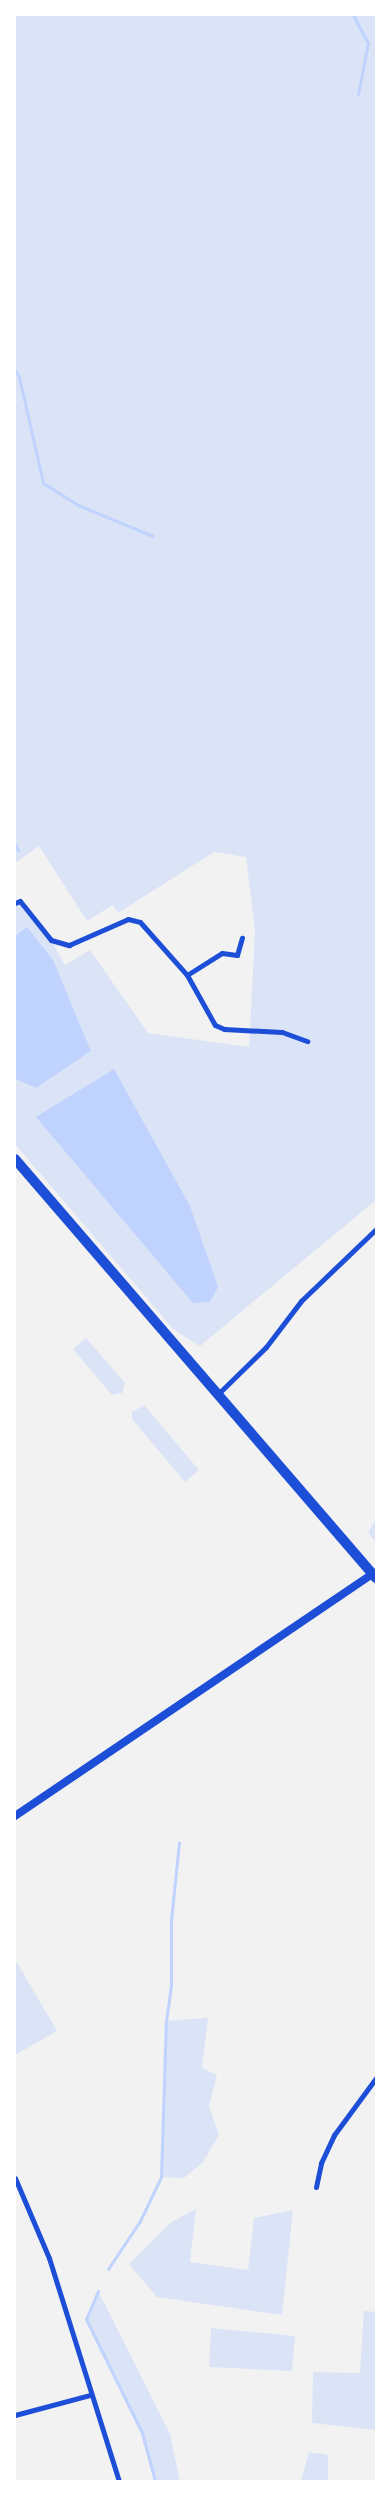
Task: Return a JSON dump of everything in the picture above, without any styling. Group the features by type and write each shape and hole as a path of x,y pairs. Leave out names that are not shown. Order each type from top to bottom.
{"highway":[{"path":"15,1160 375,1576"}],"street":[{"path":"15,903 20,901 51,940 68,945 128,919 140,922 188,975 215,1025 224,1029 282,1032 308,1041"},
{"path":"188,975 222,953 237,955 242,938"},
{"path":"218,1394 266,1347 301,1302 376,1229"},
{"path":"15,1816 375,1576"},
{"path":"316,2187 321,2163 334,2135 376,2078"},
{"path":"15,2178 49,2258 90,2395 119,2481"},
{"path":"15,2415 90,2395"}],"shaded area":[{"path":"15,15 376,15 376,1200 200,1346 173,1329 15,1144 15,1079 36,1088 91,1051 75,1013 27,927 15,936 15,903 20,901 51,940 65,965 90,950 148,1033 249,1047 255,931 246,857 214,852 118,913 113,905 87,921 39,846 15,863"},
{"path":"86,1338 125,1383 122,1393 112,1395 73,1349"},
{"path":"144,1405 199,1470 185,1482 132,1419 132,1412"},
{"path":"376,1518 376,1542 368,1533"},
{"path":"15,1959 57,2031 15,2055"},
{"path":"208,2018 202,2068 217,2075 209,2106 219,2135 203,2162 184,2178 161,2177 166,2021"},
{"path":"196,2209 190,2262 248,2270 254,2218 293,2210 282,2315 157,2297 129,2264 170,2223"},
{"path":"98,2291 170,2434 180,2481 155,2481 142,2433 86,2319"},
{"path":"364,2311 376,2312 376,2430 312,2423 313,2372 360,2373"},
{"path":"211,2328 295,2336 292,2371 209,2367"},
{"path":"309,2452 328,2455 328,2481 301,2481"}],"water":[{"path":"27,927 53,960 91,1051 36,1088 15,1079 15,936"},
{"path":"114,1069 190,1206 218,1287 210,1302 193,1303 36,1117"}],"waterway":[{"path":"353,15 368,43 358,94"},
{"path":"15,370 19,377 43,483 78,505 153,536"},
{"path":"15,844 18,850"},
{"path":"108,2269 140,2221 161,2177 166,2021 171,1986 171,1920 179,1842"},
{"path":"98,2291 86,2319 142,2433 155,2481"}]}
